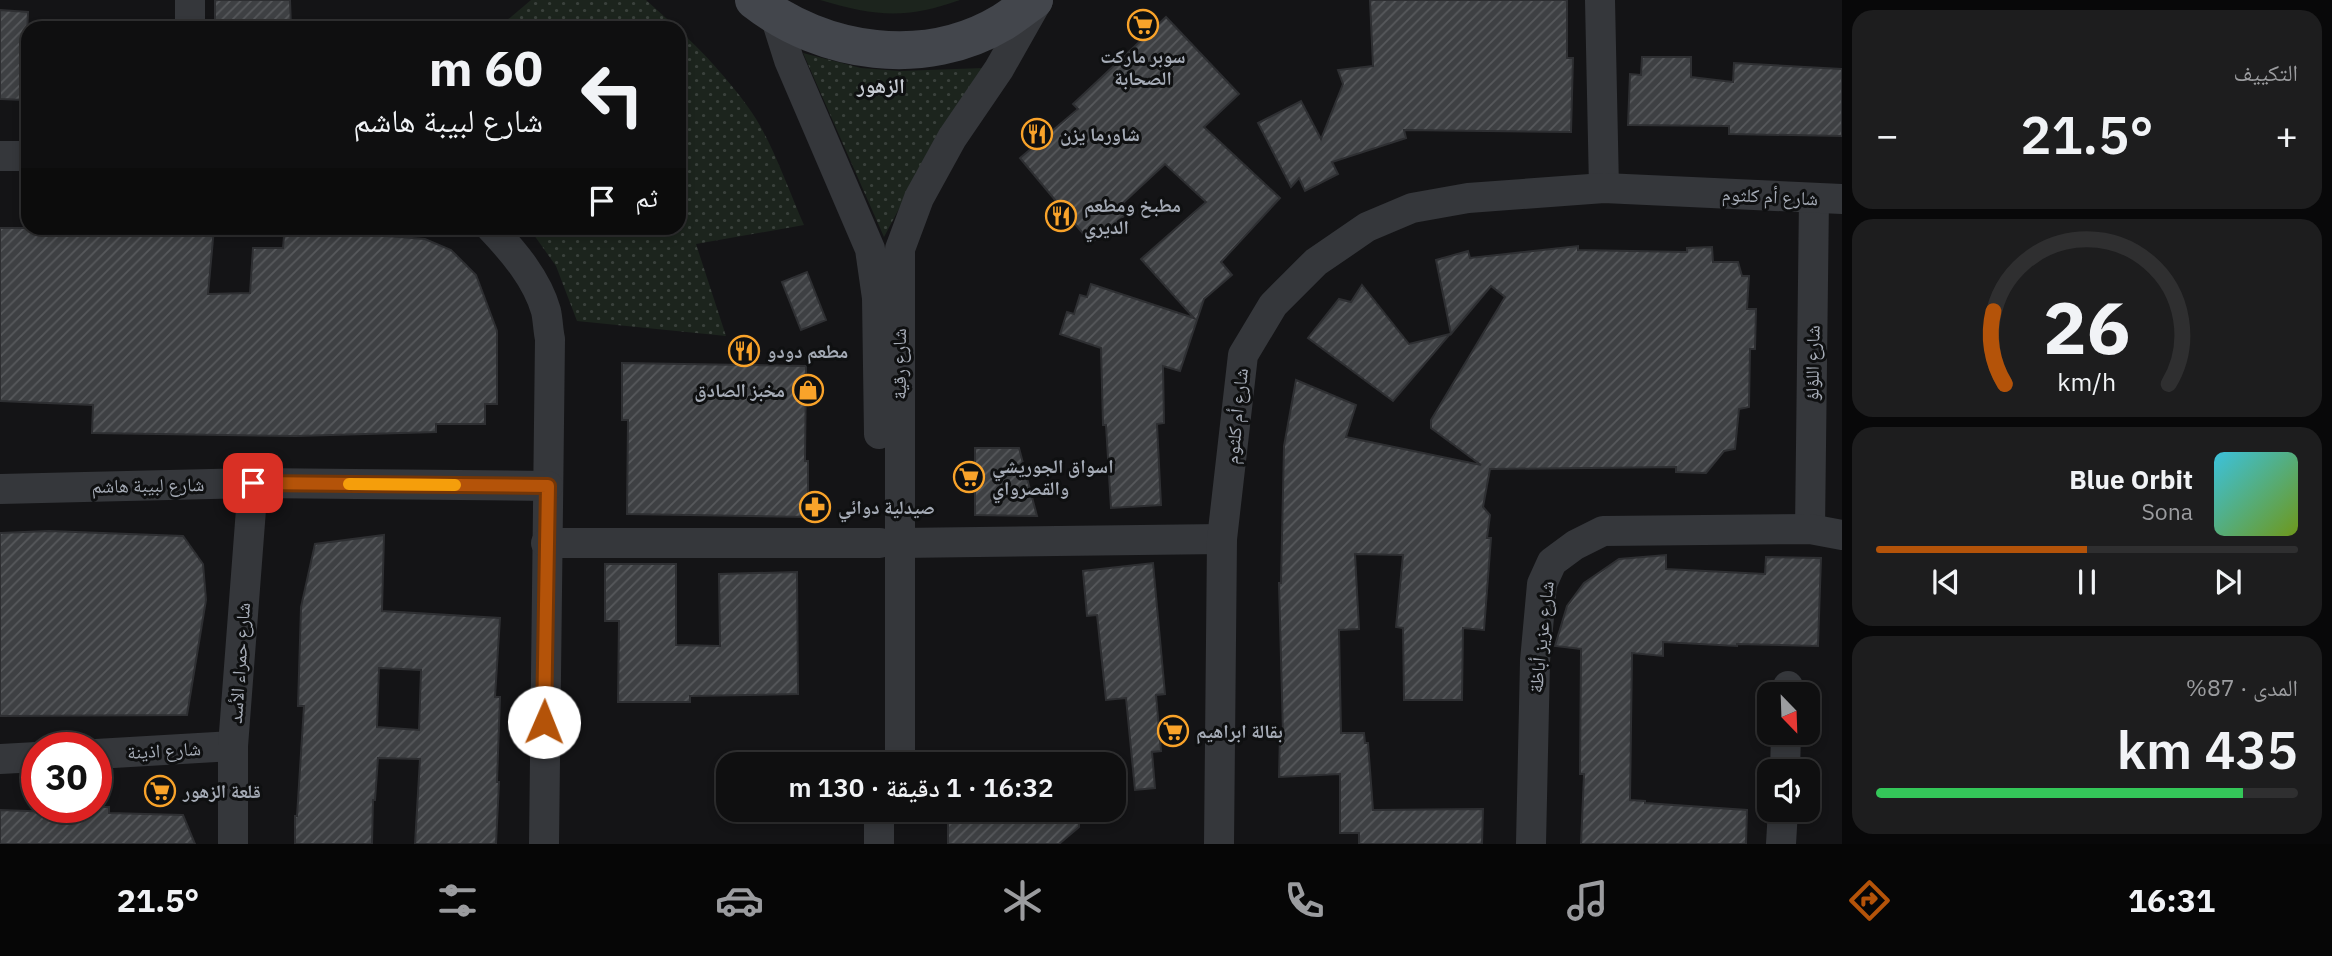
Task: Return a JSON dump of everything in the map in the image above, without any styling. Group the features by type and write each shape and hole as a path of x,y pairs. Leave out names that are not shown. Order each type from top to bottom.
{"main road":[{"path":"765,8 818,37 864,49 911,50 958,42 1001,23 1036,0"}],"street":[{"path":"190,0 190,21"},
{"name":"شارع رقية","path":"881,752 900,249 919,198 946,150 999,69 1036,0"},
{"path":"1601,0 1604,188"},
{"name":"شارع رقية","path":"765,8 870,249 877,298 899,752"},
{"path":"0,156 21,156"},
{"name":"شارع أم كلثوم","path":"1219,844 1222,539 1242,355 1273,305 1316,262 1367,227 1412,208 1468,198 1604,188 1828,198"},
{"name":"شارع اللؤلؤ","path":"1810,529 1828,198"},
{"path":"498,235 531,278 546,311 550,339 544,844"},
{"name":"شارع لبيبة هاشم","path":"0,489 253,483 548,486"},
{"name":"شارع حمراء الأسد","path":"233,844 233,746 253,483"},
{"name":"شارع عزيز أباظة","path":"1531,844 1535,661 1542,584 1552,562 1575,545 1603,531 1810,529 1842,535"},
{"path":"546,543 1222,539"},
{"name":"شارع اذينة","path":"112,753 233,746"},
{"path":"0,760 21,758"},
{"path":"879,822 879,844"},
{"path":"900,822 900,844"},
{"path":"1782,844 1783,822"}],"shaded area":[{"path":"531,0 646,0 669,21 506,21"},
{"path":"820,0 960,0 922,11 890,13 857,10"},
{"path":"686,37 724,76 756,119 772,148 804,225 696,244 726,336 577,321 556,266 534,235 686,235"},
{"path":"803,53 861,68 900,71 984,68 917,175 884,237"}],"building":[{"path":"215,0 290,0 291,21 215,21"},
{"path":"1370,0 1567,0 1567,58 1573,58 1571,132 1404,130 1406,138 1332,162 1338,174 1305,191 1299,178 1291,187 1258,123 1301,101 1321,139 1343,84 1338,70 1373,66"},
{"path":"0,10 28,12 28,21 21,21 21,100 0,99"},
{"path":"1166,17 1239,94 1204,127 1280,198 1221,262 1232,275 1204,299 1180,371 1163,366 1164,423 1157,424 1161,505 1111,508 1106,425 1103,425 1101,348 1060,334 1067,312 1074,314 1080,295 1087,297 1091,284 1194,318 1141,259 1206,202 1165,164 1123,203 1130,211 1091,243 1020,158 1078,109 1073,104"},
{"path":"1642,57 1691,57 1691,77 1733,82 1734,63 1842,69 1842,136 1729,134 1729,126 1628,125 1630,74 1641,75"},
{"path":"0,228 21,228 21,235 213,235 208,294 250,293 253,248 283,248 284,236 374,235 425,239 451,250 476,275 497,331 497,404 485,404 485,424 436,424 436,432 296,436 92,433 93,405 0,401"},
{"path":"1578,246 1578,250 1687,252 1687,248 1712,247 1713,262 1738,262 1742,276 1749,276 1747,309 1756,309 1755,349 1750,349 1749,407 1739,409 1735,449 1724,451 1706,473 1676,472 1676,467 1490,469 1483,507 1490,515 1487,538 1491,538 1484,630 1463,628 1462,700 1404,700 1403,628 1396,627 1403,555 1355,554 1359,629 1339,630 1341,733 1364,733 1365,743 1368,743 1373,810 1483,809 1482,844 1359,844 1359,833 1340,833 1340,774 1279,777 1280,734 1283,734 1279,583 1284,446 1296,380 1356,405 1346,437 1481,465 1431,428 1431,420 1505,297 1491,286 1451,334 1436,260 1468,251 1470,258"},
{"path":"807,272 826,320 801,330 782,282"},
{"path":"1362,285 1409,344 1450,334 1393,401 1308,338 1339,299 1351,302"},
{"path":"622,363 806,366 805,461 808,461 808,517 627,514 628,420 622,420"},
{"path":"975,448 1019,448 1037,516 975,515"},
{"path":"49,531 183,536 203,564 206,600 187,715 0,716 0,533"},
{"path":"384,535 382,611 500,618 495,697 500,697 496,844 415,844 420,759 378,758 372,844 295,844 304,706 298,706 301,607 315,544","holes":["379,668 421,670 419,730 377,727"]},
{"path":"1666,555 1666,569 1765,574 1766,557 1821,558 1818,646 1663,642 1663,656 1632,653 1630,800 1747,810 1746,844 1581,844 1584,774 1580,774 1581,649 1555,646 1567,606 1584,583 1619,559"},
{"path":"1153,563 1165,694 1156,695 1161,751 1152,752 1155,788 1135,790 1126,698 1106,700 1097,615 1087,616 1083,571"},
{"path":"605,564 676,564 676,645 720,646 719,574 797,572 798,694 690,696 690,702 618,702 619,621 605,621"},
{"path":"0,810 21,811 21,823 112,823 112,813 183,815 195,844 0,844"},
{"path":"948,822 1079,822 1079,827 1059,844 948,844"}],"slow traffic":[{"path":"349,484 455,485"}],"place":[{"name":"سوبر ماركت الصحابة","path":"1143,25"},
{"name":"شاورما يزن","path":"1037,134"},
{"name":"مطبخ ومطعم الديري","path":"1061,216"},
{"name":"مطعم دودو","path":"744,351"},
{"name":"مخبز الصادق","path":"808,390"},
{"name":"اسواق الجوريشي والقصرواي","path":"969,477"},
{"name":"صيدلية دوائي","path":"815,507"},
{"name":"بقالة ابراهيم","path":"1173,731"},
{"name":"قلعة الزهور","path":"160,791"}],"district":[{"name":"الزهور","path":"881,85"}],"route":[{"path":"253,483 548,486 544,722"}]}
